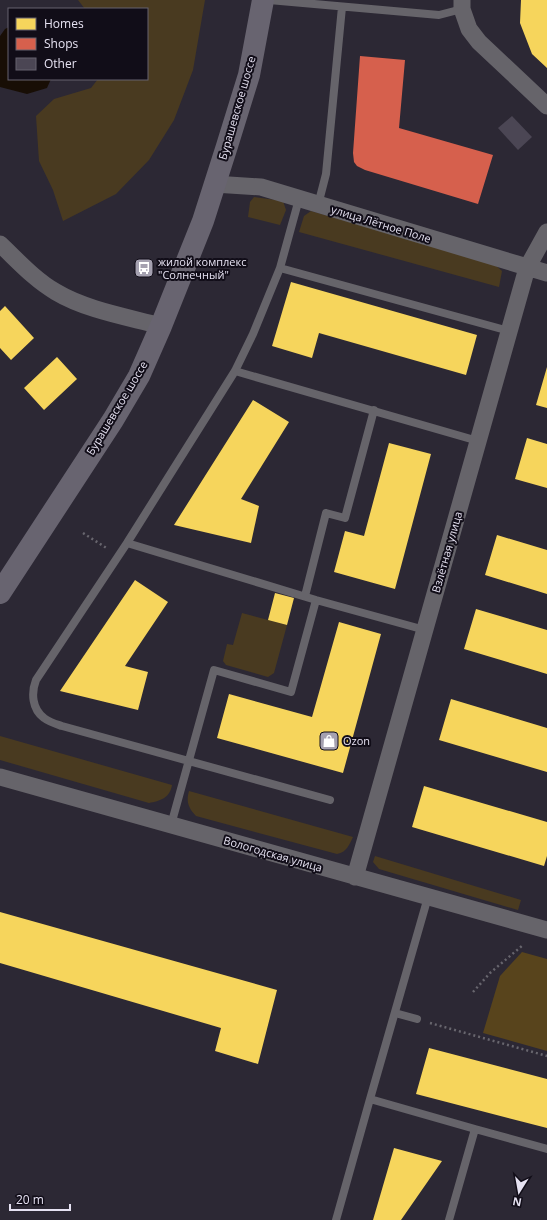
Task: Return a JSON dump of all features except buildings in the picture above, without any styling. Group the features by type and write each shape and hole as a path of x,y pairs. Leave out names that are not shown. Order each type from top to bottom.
{"main road":[{"name":"Бурашевское шоссе","path":"0,592 113,420 139,376 161,326 197,235 214,184 249,75 263,0"}],"street":[{"path":"462,4 469,29 479,42 547,106"},
{"name":"улица Лётное Поле","path":"214,184 261,187 547,273"},
{"name":"Взлётная улица","path":"355,877 527,268 547,232"},
{"path":"0,244 34,276 56,292 77,303 161,326"},
{"name":"Вологодская улица","path":"0,777 547,930"}],"lane":[{"path":"269,0 439,15 462,4"},
{"path":"318,205 326,174 342,7"},
{"path":"299,199 280,268 253,334 235,371 127,543 36,680 32,694 39,713 44,719 54,723 330,800"},
{"path":"280,268 510,331"},
{"path":"235,371 478,441"},
{"path":"305,596 326,513 345,518 374,410"},
{"path":"127,543 316,600 425,630"},
{"path":"171,825 214,670 291,692 316,600"},
{"path":"336,1220 428,897"},
{"path":"395,1013 417,1019"},
{"path":"370,1099 547,1149"},
{"path":"449,1220 475,1129"}],"path":[{"path":"83,533 118,556"},
{"path":"473,992 490,973 524,945"},
{"path":"417,1019 547,1056"}],"shaded area":[{"path":"78,0 205,0 193,70 174,120 149,160 116,194 63,221 53,190 39,161 36,116 54,99 91,88 97,80 148,80 148,8 84,8"},
{"path":"8,28 8,80 51,80 47,88 27,94 0,87 0,36"},
{"path":"254,197 283,201 286,210 280,225 248,217 250,202"},
{"path":"311,211 493,263 502,271 499,287 299,232 304,216"},
{"path":"242,613 287,625 274,673 268,677 226,665 223,661 227,644 233,645"},
{"path":"0,736 172,785 171,789 164,798 149,803 0,760"},
{"path":"189,791 353,837 345,850 337,854 196,816 188,804"},
{"path":"375,856 521,900 518,910 379,869 373,862"},
{"path":"522,952 547,959 547,1051 483,1033 500,976"}],"place":[{"name":"жилой комплекс \"Солнечный\"","path":"144,268"},
{"name":"Ozon","path":"329,741"}]}
